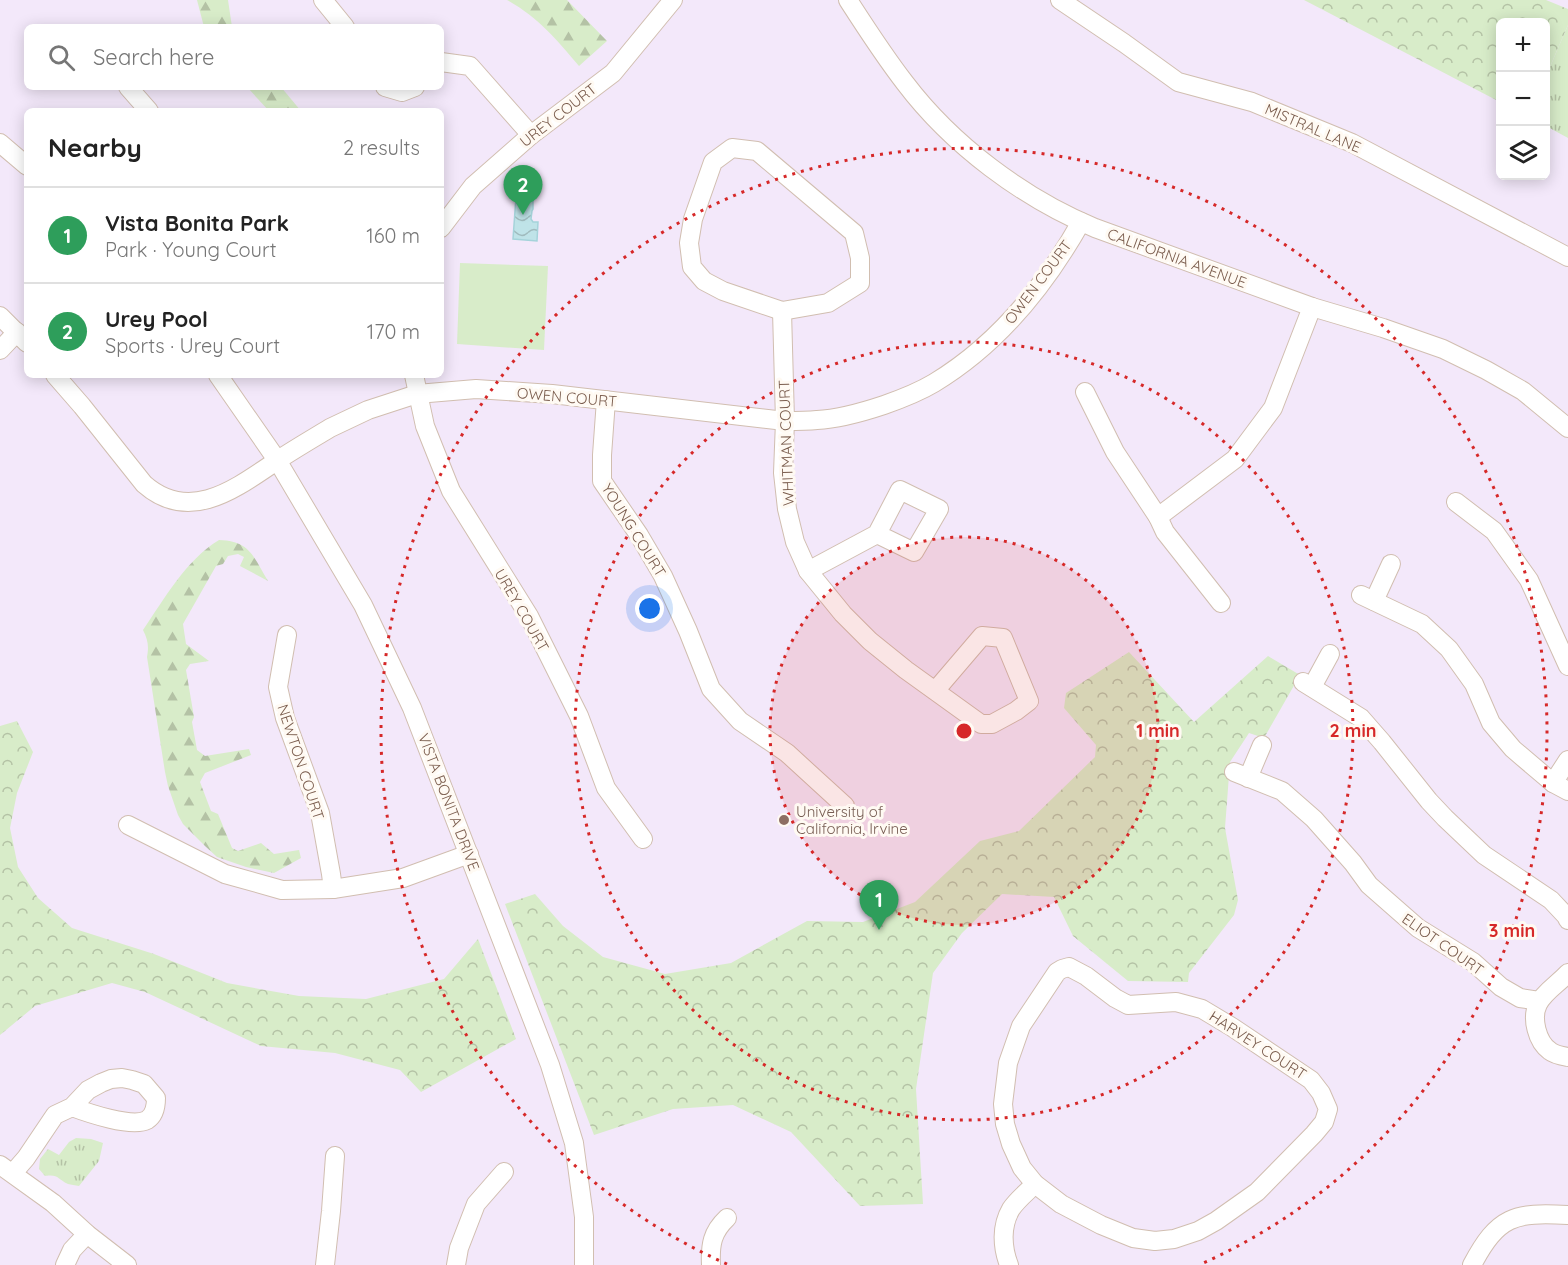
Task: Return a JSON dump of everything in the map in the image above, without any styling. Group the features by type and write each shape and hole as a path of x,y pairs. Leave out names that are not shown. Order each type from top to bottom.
{"street":[{"path":"323,0 343,24"},
{"name":"UREY COURT","path":"444,224 473,186 531,135 613,73 674,0"},
{"name":"CALIFORNIA AVENUE","path":"848,0 906,85 934,117 982,162 1026,192 1081,222 1312,307 1443,349 1523,391 1568,428"},
{"name":"MISTRAL LANE","path":"1060,0 1178,82 1252,102 1352,143 1568,257"},
{"path":"444,65 470,66 531,135"},
{"path":"131,90 146,108"},
{"path":"0,143 24,163"},
{"path":"732,148 757,151 854,233 860,258 860,283 828,303 782,311 723,291 704,281 692,267 689,243 693,219 713,162 732,148"},
{"name":"OWEN COURT","path":"58,378 144,484 169,500 197,502 221,495 349,418 417,394 476,389 606,400 785,421 818,420 872,409 933,384 970,359 993,338 1032,295 1081,222"},
{"path":"1158,517 1235,459 1273,408 1312,307"},
{"name":"WHITMAN COURT","path":"782,311 785,421 783,472 787,509 795,542 808,571 843,614 870,641 935,691 981,724 992,724 1029,701 1003,638 982,636 935,691"},
{"path":"0,316 22,337 0,350"},
{"name":"VISTA BONITA DRIVE","path":"220,378 278,460 363,605 412,708 550,1065 574,1143 584,1217 584,1265"},
{"name":"UREY COURT","path":"414,378 425,426 452,491 529,616 579,716 606,788 643,839"},
{"path":"1086,392 1115,452 1165,531 1221,603"},
{"name":"YOUNG COURT","path":"606,400 602,481 639,535 663,576 711,689 740,721 788,753 845,806"},
{"path":"1456,502 1494,531 1529,580 1568,666"},
{"path":"808,571 877,534"},
{"path":"1391,564 1368,598 1422,624 1449,649 1474,684 1491,723 1513,749 1561,787 1568,760"},
{"name":"NEWTON COURT","path":"287,634 278,687 285,718 320,813 333,889"},
{"path":"1330,654 1308,684 1360,718 1445,818 1484,855 1551,900 1568,920"},
{"name":"ELIOT COURT","path":"1262,745 1241,775 1282,791 1314,819 1353,862 1369,885 1418,928 1473,962 1501,987 1520,998 1539,1002"},
{"path":"128,825 225,874 282,890 333,889 403,878 469,854"},
{"name":"HARVEY COURT","path":"1069,968 1077,971 1128,1005 1176,1002 1202,1009 1311,1080 1321,1093 1328,1109 1324,1122 1314,1134 1257,1192 1216,1221 1198,1231 1174,1239 1133,1238 1101,1226 1061,1204 1035,1184 1022,1167 1011,1144 1005,1124 1003,1104 1005,1086 1008,1063 1021,1026 1057,972 1062,969 1069,968"},
{"path":"1568,973 1539,1002 1536,1016 1536,1028 1540,1040 1549,1051 1568,1057"},
{"path":"72,1107 55,1115 26,1158 7,1169 53,1203 87,1234 127,1265"},
{"path":"326,1265 335,1156"},
{"path":"456,1265 459,1248 476,1204 504,1172"},
{"path":"1009,1265 1005,1255 1003,1237 1007,1219 1012,1207 1035,1184"},
{"path":"1472,1265 1482,1245 1506,1221 1534,1215 1568,1215"},
{"path":"711,1265 713,1238 718,1227 727,1218"},
{"path":"65,1265 72,1250 87,1234"}],"shaded area":[{"name":"University of California, Irvine","path":"0,0 1568,0 1568,1265 0,1265"}],"green space":[{"path":"197,0 228,0 232,24 203,24"},
{"path":"507,0 567,0 607,41 579,66 538,22"},
{"path":"1304,0 1546,0 1568,9 1568,25 1550,67 1550,18 1496,18 1496,100"},
{"path":"1568,25 1568,138 1550,128 1550,67"},
{"path":"250,90 284,90 298,108 266,108"},
{"path":"460,263 548,266 544,350 457,344"},
{"path":"219,540 238,543 250,552 268,581 240,566 244,557 238,554 228,556 223,564 216,566 183,624 186,644 209,661 190,664 186,670 197,750 205,756 249,749 251,755 205,773 200,782 211,811 218,814 232,848 238,851 261,843 274,854 299,850 301,858 274,873 217,857 205,846 183,824 178,815 165,772 147,657 148,643 143,630 186,569"},
{"path":"1129,652 1194,722 1268,656 1300,675 1264,738 1249,733 1230,762 1225,828 1238,900 1234,915 1189,973 1188,982 1128,981 1073,936 1054,897 1002,894 962,933 933,973 916,1089 923,1204 860,1206 791,1132 733,1105 673,1109 594,1135 505,904 535,894 563,926 603,957 665,974 731,963 807,921 863,922 915,902 980,841 1019,831 1095,757 1096,745 1064,708 1066,693"},
{"path":"17,721 33,752 17,793 10,828 18,867 38,898 72,928 154,954 227,983 299,996 366,999 444,979 478,939 516,1039 421,1092 400,1070 335,1053 261,1046 145,992 112,983 35,1006 0,1035 0,726"},
{"path":"76,1138 103,1143 99,1161 79,1186 68,1184 56,1176 45,1176 39,1169 40,1159 48,1149 59,1155 69,1142"}],"water":[{"path":"516,197 533,197 531,219 533,222 538,222 537,241 513,239"}],"place":[{"name":"Urey Pool","path":"523,215"},
{"name":"University of California, Irvine","path":"784,820"},
{"name":"Vista Bonita Park","path":"879,930"}]}
